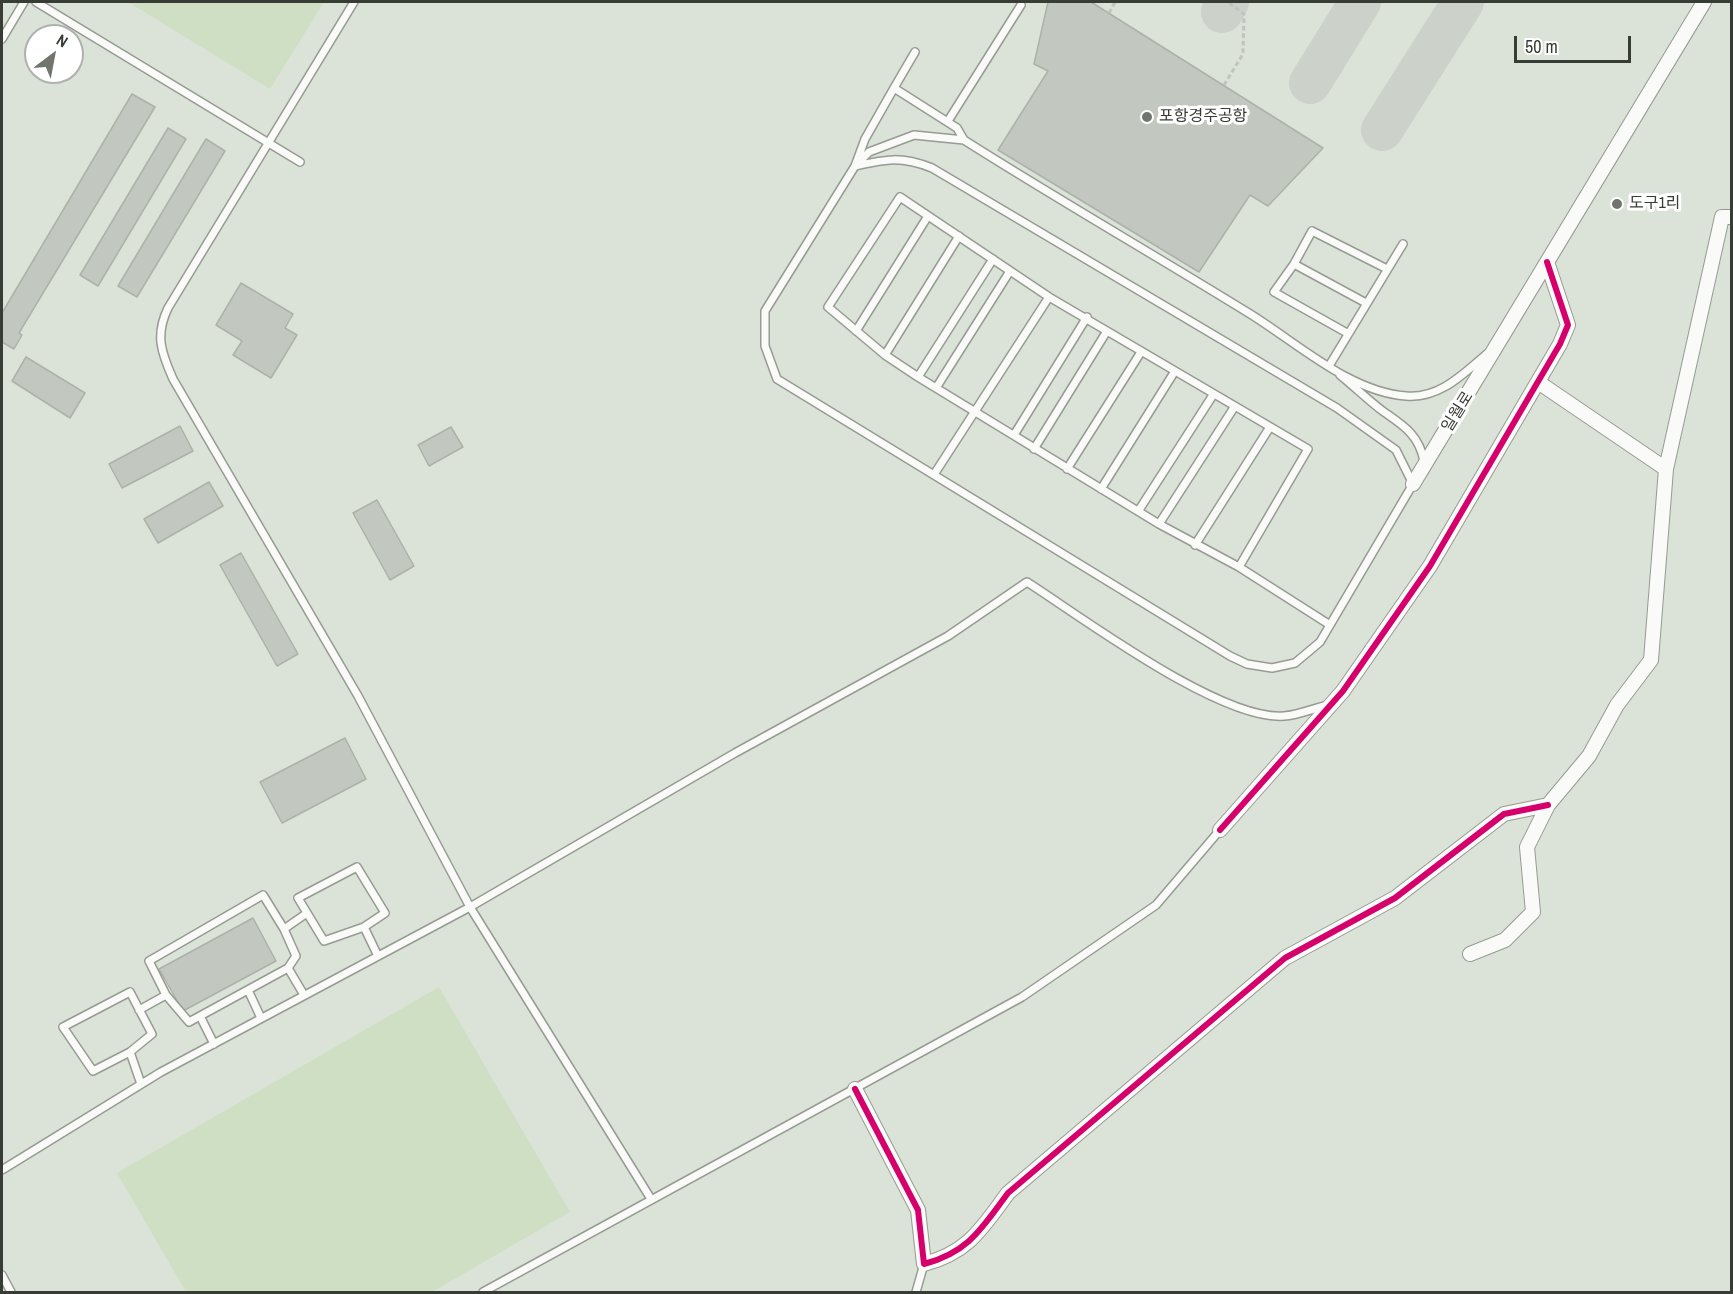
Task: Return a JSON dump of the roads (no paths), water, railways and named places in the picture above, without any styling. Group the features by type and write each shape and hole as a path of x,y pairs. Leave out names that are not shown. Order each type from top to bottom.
{"street":[{"name":"일월로","path":"1413,484 1503,340 1547,262 1704,2"},
{"path":"1470,954 1505,940 1533,912 1527,847 1548,805 1589,756 1617,705 1651,660 1666,469 1727,217"},
{"path":"1220,830 1331,704 1430,566 1539,381 1568,325 1547,262"},
{"path":"1539,381 1666,469"},
{"path":"855,1089 918,1210 924,1264 941,1259 974,1240 1008,1193 1285,958 1395,898 1504,814 1548,805"}],"lane":[{"path":"2,39 24,2"},
{"path":"36,2 300,162"},
{"path":"354,2 168,308 160,325 162,351 173,379 358,696 470,907 651,1199"},
{"path":"948,121 1021,4"},
{"path":"855,166 885,160 910,159 932,168 1356,420 1396,450 1413,484 1320,642 1295,663 1272,668 1247,664 777,379 765,346 765,311 855,166 865,139 915,52"},
{"path":"894,88 948,121 957,128 964,140"},
{"path":"855,166 869,152 914,135 964,140 1250,313 1328,365 1372,389 1408,397 1445,389 1503,340"},
{"path":"1239,567 1308,449 1141,352 1087,317 1049,297 900,197 828,307 885,355 918,378 1159,524 1239,567 1330,626"},
{"path":"856,331 928,216"},
{"path":"1347,333 1274,292 1294,264 1312,231 1387,269"},
{"path":"885,355 959,236"},
{"path":"1328,365 1403,244"},
{"path":"918,378 993,259"},
{"path":"1294,264 1366,303"},
{"path":"936,388 1010,271"},
{"path":"935,473 1049,297"},
{"path":"1014,435 1087,317"},
{"path":"1034,449 1107,331"},
{"path":"1067,469 1141,352"},
{"path":"1328,365 1384,412 1404,424 1422,449 1425,466"},
{"path":"1101,489 1175,371"},
{"path":"1139,510 1213,395"},
{"path":"1159,524 1234,406"},
{"path":"1195,545 1270,427"},
{"path":"2,1170 141,1084 470,907 724,759 948,636 1027,582 1201,693 1256,712 1283,716 1331,704"},
{"path":"483,1293 1022,997 1156,905 1220,830"},
{"path":"357,867 385,913 364,927 324,941 298,898 357,867"},
{"path":"263,895 284,929 296,956 288,968 189,1022 166,995 149,961 263,895"},
{"path":"284,929 307,913"},
{"path":"364,927 378,956"},
{"path":"288,968 304,995"},
{"path":"248,990 261,1018"},
{"path":"129,992 152,1034 130,1052 93,1071 63,1027 129,992"},
{"path":"139,1010 166,995"},
{"path":"200,1016 214,1044"},
{"path":"130,1052 141,1084"},
{"path":"916,1293 924,1264"},
{"path":"2,1275 11,1293"}],"place":[{"name":"포항경주공항","path":"1147,117"},
{"name":"도구1리","path":"1617,204"}]}
